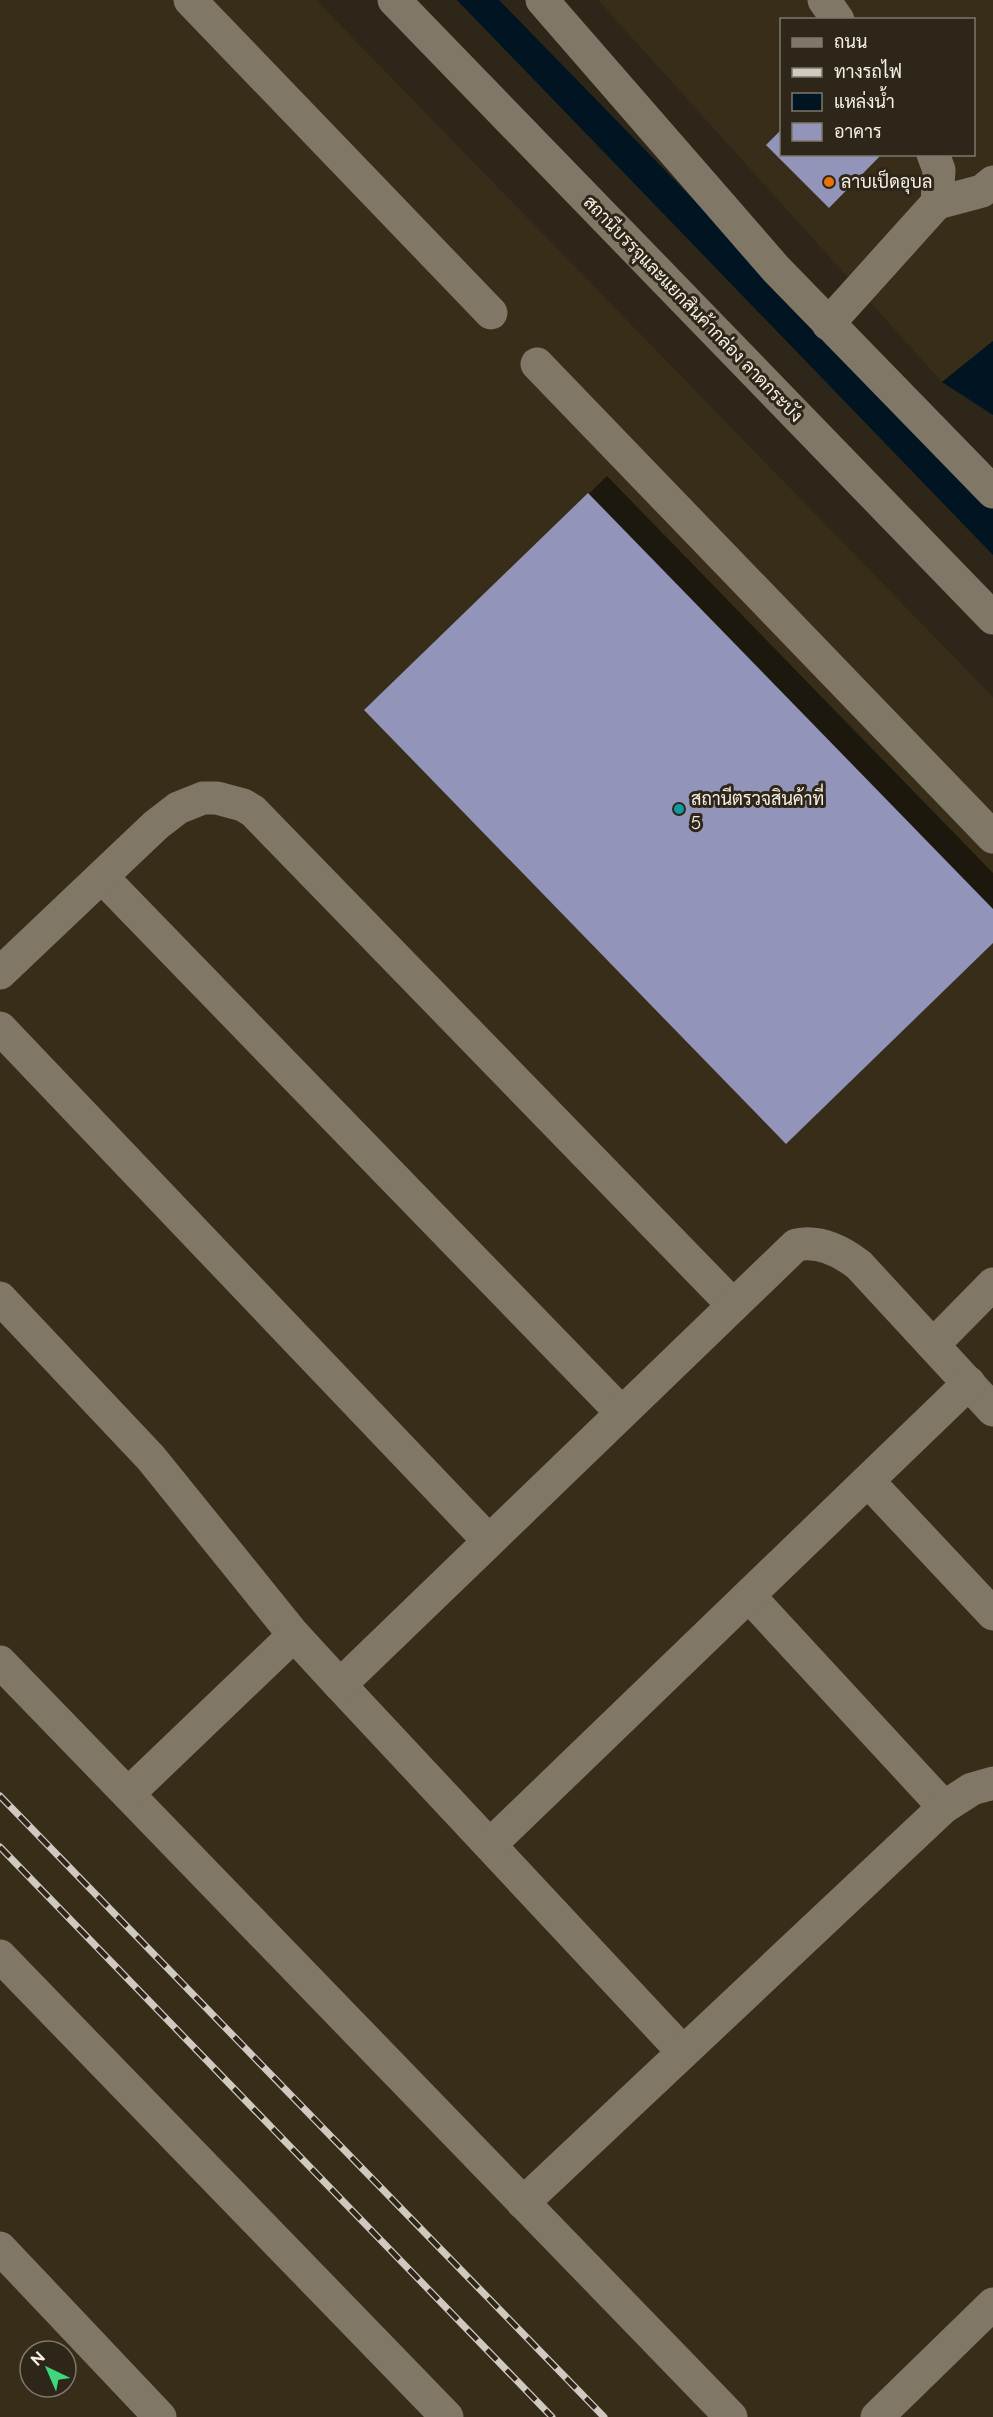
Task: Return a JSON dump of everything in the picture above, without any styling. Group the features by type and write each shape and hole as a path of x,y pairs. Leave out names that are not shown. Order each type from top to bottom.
{"street":[{"path":"190,0 491,313"},
{"name":"สถานีบรรจุและแยกสินค้ากล่อง ลาดกระบัง","path":"394,0 993,618"},
{"path":"542,0 776,269 993,492"},
{"path":"824,0 837,18"},
{"path":"934,156 939,170 937,203"},
{"path":"828,324 937,203 982,191 993,182"},
{"path":"537,364 993,837"},
{"path":"0,973 178,808 203,798 217,798 243,805 253,811 732,1304"},
{"path":"102,877 621,1412"},
{"path":"0,1029 488,1540"},
{"path":"340,1685 732,1304 796,1245 820,1245 842,1253 859,1266 993,1410"},
{"path":"933,1345 993,1284"},
{"path":"0,1298 151,1458 294,1635 683,2052"},
{"path":"490,1845 969,1383"},
{"path":"868,1481 993,1614"},
{"path":"749,1596 945,1807"},
{"path":"128,1794 294,1635"},
{"path":"6,1680 128,1794 731,2417"},
{"path":"523,2203 945,1807 972,1789 993,1783"},
{"path":"0,1956 447,2417"},
{"path":"0,2248 160,2417"},
{"path":"877,2417 993,2304"}],"shaded area":[{"path":"0,0 316,0 993,697 993,2417 0,2417"},
{"path":"598,0 993,0 993,341 942,382"}],"water":[{"path":"457,0 499,0 993,507 993,555"},
{"path":"993,341 993,415 942,382"}],"building":[{"name":"ลาบเป็ดอุบล","path":"780,131 780,156 880,156 829,208 766,145"},
{"name":"สถานีตรวจสินค้าที่ 5","path":"588,493 993,909 993,943 786,1144 364,710"}],"railway":[{"path":"0,1796 604,2417"},
{"path":"0,1847 552,2417"}],"place":[{"name":"ลาบเป็ดอุบล","path":"829,182"},
{"name":"สถานีตรวจสินค้าที่ 5","path":"679,809"}]}
